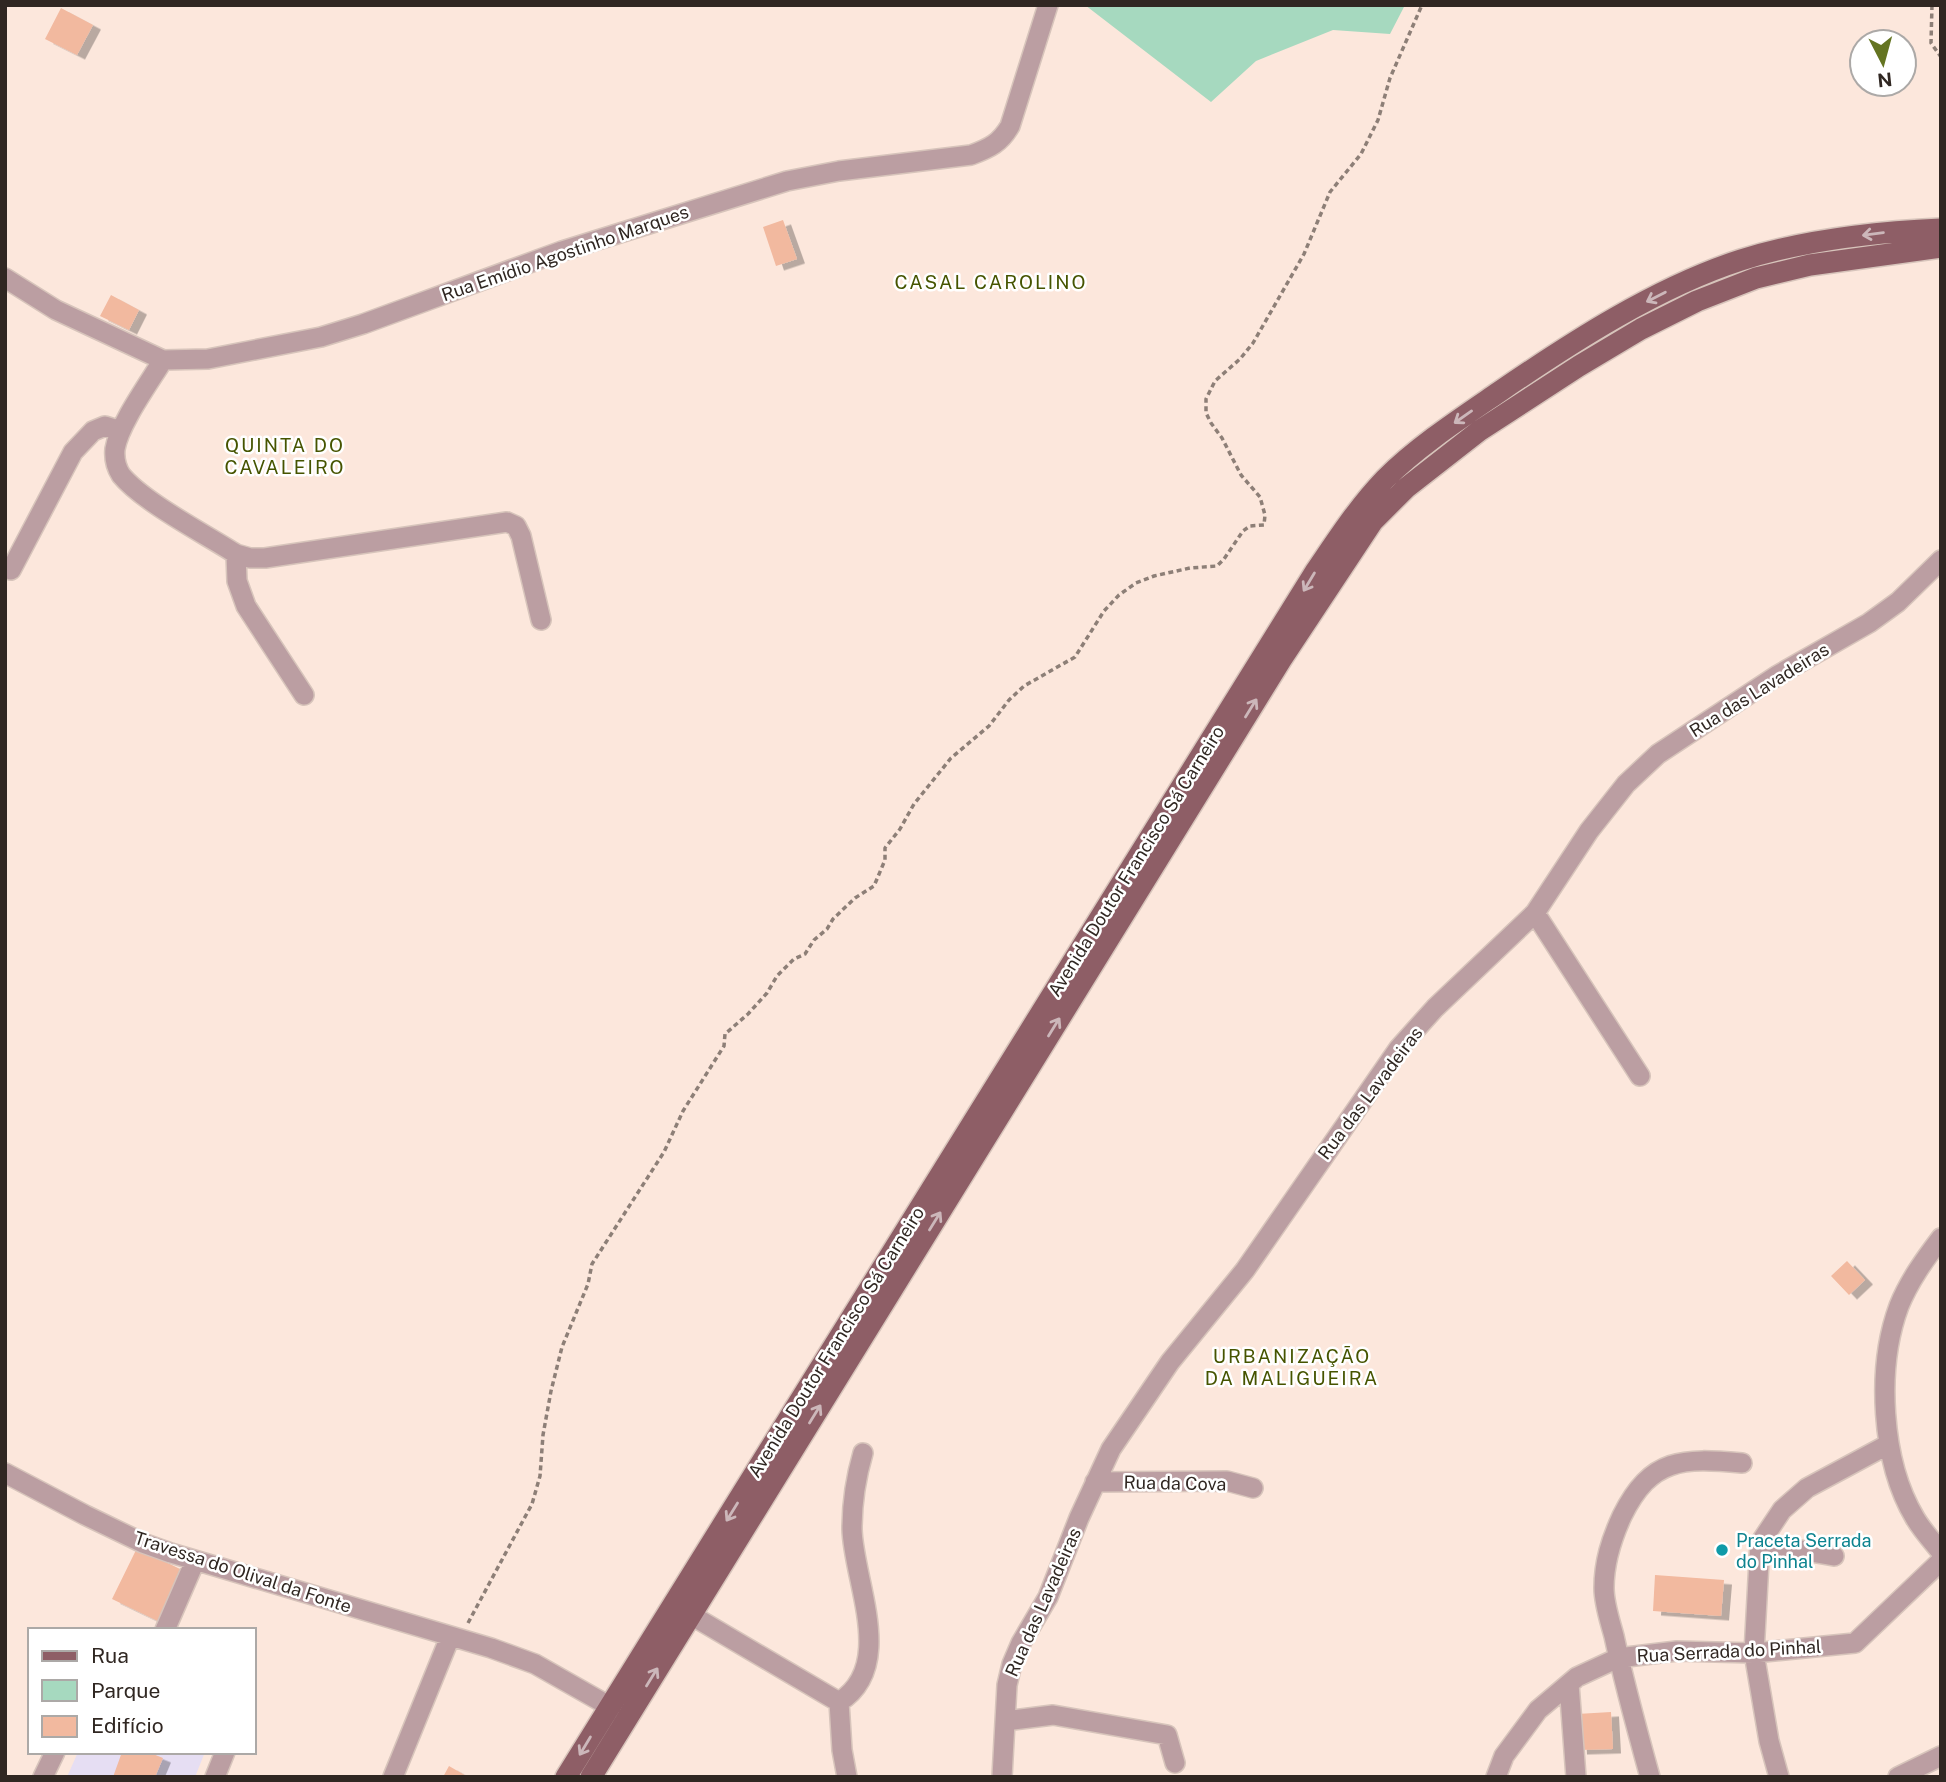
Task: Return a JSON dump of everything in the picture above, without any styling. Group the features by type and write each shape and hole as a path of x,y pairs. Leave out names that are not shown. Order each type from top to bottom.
{"main road":[{"name":"Avenida Doutor Francisco Sá Carneiro","path":"566,1777 1315,572 1368,498 1387,478 1457,421 1523,375 1606,323 1698,276 1782,249 1862,236 1941,229"},
{"name":"Avenida Doutor Francisco Sá Carneiro","path":"591,1777 1281,660 1373,521 1406,488 1479,431 1640,329 1697,301 1756,278 1810,265 1941,247"}],"street":[{"name":"Rua Emídio Agostinho Marques","path":"5,278 56,310 163,360 208,359 321,337 562,251 788,181 839,171 971,155 991,148 1002,139 1010,126 1048,5"},
{"path":"163,360 121,431 115,448 115,462 120,473 140,493 236,554 250,558 507,523 516,526 521,536 541,620"},
{"path":"11,570 72,452 93,431 105,426 121,431"},
{"path":"236,554 237,582 246,606 304,695"},
{"name":"Rua das Lavadeiras","path":"1002,1777 1007,1685 1012,1664 1048,1597 1111,1448 1170,1362 1245,1270 1399,1048 1435,1007 1535,913 1589,831 1626,784 1658,754 1778,675 1869,623 1898,602 1941,560"},
{"path":"1535,913 1640,1076"},
{"path":"1941,1238 1915,1274 1900,1304 1893,1326 1885,1386 1889,1444 1895,1471 1915,1518 1941,1552"},
{"path":"1779,1777 1769,1741 1754,1653 1760,1543 1782,1510 1807,1488 1889,1444"},
{"path":"839,1702 850,1695 862,1678 868,1640 865,1599 852,1531 863,1453"},
{"path":"1650,1777 1618,1658 1604,1590 1609,1544 1632,1496 1646,1480 1665,1467 1697,1459 1742,1463"},
{"name":"Travessa do Olival da Fonte","path":"5,1473 143,1543 194,1561 491,1648 535,1664 609,1706"},
{"name":"Rua da Cova","path":"1096,1482 1227,1481 1253,1488"},
{"path":"1760,1543 1834,1556"},
{"path":"166,1628 194,1561"},
{"name":"Rua Serrada do Pinhal","path":"1496,1777 1504,1756 1538,1710 1577,1677 1618,1658 1677,1651 1754,1653 1855,1643 1941,1561"},
{"path":"691,1615 839,1702"},
{"path":"393,1777 454,1638"},
{"path":"1569,1684 1576,1777"},
{"path":"839,1702 842,1750 847,1777"},
{"path":"1004,1721 1053,1715 1167,1735 1175,1763"},
{"path":"43,1777 54,1754"},
{"path":"215,1777 224,1754"},
{"path":"1898,1777 1941,1756"}],"path":[{"path":"454,1638 532,1504 540,1476 543,1435 551,1391 562,1347 572,1326 576,1307 588,1284 592,1264 664,1152 683,1111 724,1046 725,1034 768,993 777,976 794,959 804,954 833,919 855,898 874,886 885,860 886,848 939,771 989,726 1009,700 1024,687 1076,657 1104,611 1119,595 1136,583 1154,576 1190,568 1217,566 1243,531 1250,526 1264,525 1265,515 1260,497 1241,475 1222,438 1211,424 1206,413 1206,399 1215,381 1240,359 1253,343 1304,254 1330,192 1361,154 1378,120 1392,70 1422,5"},
{"path":"1932,5 1931,43 1941,57"}],"shaded area":[{"path":"77,1754 204,1754 195,1777 67,1777"}],"green space":[{"path":"1085,5 1405,5 1390,34 1333,30 1256,61 1211,102"}],"building":[{"path":"61,8 93,25 77,55 45,39"},
{"path":"783,220 797,259 776,266 763,227"},
{"path":"111,295 139,310 129,330 100,316"},
{"path":"1847,1261 1865,1280 1849,1295 1831,1276"},
{"path":"137,1548 186,1572 162,1623 112,1599"},
{"path":"1655,1575 1724,1580 1721,1616 1653,1611"},
{"path":"1611,1712 1613,1749 1579,1750 1577,1714"},
{"path":"121,1754 153,1754 163,1758 155,1777 113,1777"},
{"path":"449,1766 468,1777 443,1777"}],"place":[{"name":"Praceta Serrada do Pinhal","path":"1722,1550"}],"district":[{"name":"CASAL CAROLINO","path":"991,282"},
{"name":"QUINTA DO CAVALEIRO","path":"285,456"},
{"name":"URBANIZAÇÃO DA MALIGUEIRA","path":"1292,1367"}]}
